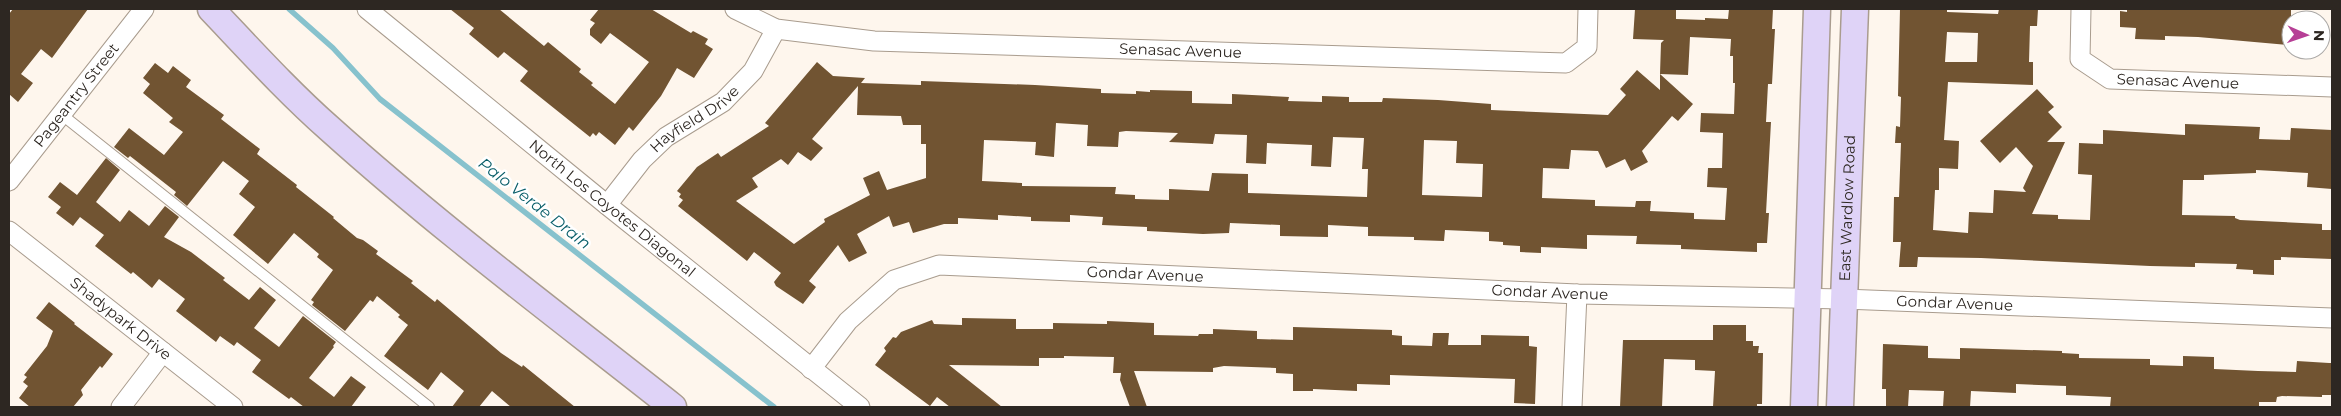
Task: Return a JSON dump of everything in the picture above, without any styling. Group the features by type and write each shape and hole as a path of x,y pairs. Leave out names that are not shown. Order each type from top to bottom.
{"main road":[{"path":"211,9 267,68 329,128 396,187 674,407"},
{"path":"1804,407 1816,9"},
{"name":"East Wardlow Road","path":"1840,407 1855,9"}],"street":[{"name":"Pageantry Street","path":"9,181 144,9"},
{"name":"North Los Coyotes Diagonal","path":"367,9 607,205 860,407"},
{"name":"Senasac Avenue","path":"735,9 776,29 874,41 1566,63 1587,47 1588,9"},
{"name":"Senasac Avenue","path":"2081,9 2080,59 2110,79 2332,87"},
{"name":"Hayfield Drive","path":"607,205 642,160 666,137 723,102 752,71 776,29"},
{"name":"Shadypark Drive","path":"9,231 233,407"},
{"name":"Gondar Avenue","path":"811,369 848,321 894,280 939,265 1577,294 1844,299 2332,318"},
{"path":"1572,407 1577,294"},
{"path":"121,407 163,352"}],"lane":[{"path":"61,114 429,407"}],"building":[{"path":"13,9 88,9 52,58 41,49 21,74 33,83 18,102 9,94 9,14"},
{"path":"450,9 499,9 544,46 548,42 581,69 579,72 593,83 591,85 615,104 649,62 610,33 601,44 590,35 590,29 595,23 590,20 599,9 651,9 691,33 693,31 708,39 705,44 713,49 694,78 677,68 661,96 633,131 629,127 615,145 599,132 596,136 593,133 590,137 520,81 528,71 504,52 498,58 469,34 474,28"},
{"path":"1635,9 1676,9 1676,19 1705,20 1705,18 1728,19 1729,9 1773,9 1772,29 1775,29 1772,84 1768,84 1766,122 1771,122 1766,213 1769,213 1767,243 1757,243 1757,252 1681,249 1681,245 1636,244 1637,236 1587,235 1587,249 1541,247 1541,253 1520,252 1520,246 1503,245 1503,242 1489,241 1489,232 1445,230 1444,241 1414,240 1414,237 1368,236 1368,227 1328,225 1328,237 1280,236 1280,225 1230,223 1229,233 1203,234 1147,231 1147,227 1102,225 1103,217 1070,215 1070,222 1031,221 1031,217 998,215 998,220 958,218 958,224 944,224 913,233 909,222 893,227 889,216 857,234 867,253 849,262 838,245 809,281 816,287 803,304 776,286 774,282 781,273 754,252 747,261 678,206 683,200 679,197 681,194 677,191 697,167 718,153 721,157 769,126 765,123 817,62 833,76 865,78 861,83 921,85 921,81 1035,85 1101,89 1101,93 1136,94 1136,91 1150,92 1150,90 1192,91 1192,103 1232,104 1232,94 1289,97 1288,101 1322,102 1322,96 1349,97 1349,102 1382,102 1383,98 1438,100 1491,104 1491,110 1608,115 1626,95 1620,89 1637,70 1660,90 1660,74 1661,43 1664,40 1633,39","holes":["1690,37 1731,39 1730,56 1733,56 1733,83 1735,83 1734,114 1701,113 1700,132 1723,133 1722,168 1708,168 1707,187 1727,188 1725,220 1694,219 1694,213 1650,211 1651,201 1636,201 1635,207 1595,206 1595,200 1542,198 1543,168 1569,169 1571,150 1598,151 1606,168 1625,159 1631,171 1648,162 1642,151 1672,116 1678,121 1693,104 1660,74 1688,75","858,86 857,115 901,116 903,125 921,125 921,144 926,144 926,178 887,190 879,171 863,178 870,195 824,219 825,222 794,244 736,201 758,187 752,178 781,159 788,165 798,152 811,161 823,148 812,139","1056,123 1088,125 1087,146 1118,147 1119,132 1126,131 1178,133 1169,142 1213,144 1215,134 1247,135 1246,163 1266,164 1267,143 1312,145 1311,166 1331,167 1333,137 1364,138 1362,169 1368,169 1367,197 1248,193 1248,174 1212,173 1209,191 1169,189 1169,200 1135,199 1135,195 1115,194 1116,187 1022,186 1022,183 982,181 984,140 1036,142 1035,155 1054,157","1424,140 1457,141 1456,163 1483,164 1482,197 1422,195"]},
{"path":"1900,9 1947,9 1947,12 1998,14 1999,9 2038,9 2037,26 2030,26 2029,62 2033,62 2033,85 1948,82 1944,140 1959,141 1958,169 1939,168 1939,190 1935,190 1933,230 1968,233 1969,212 1993,213 1994,190 2026,192 2023,188 2033,166 2016,147 2000,163 1980,141 2037,89 2054,107 2048,112 2062,127 2047,142 2065,142 2032,214 2058,215 2058,219 2090,220 2092,175 2078,174 2079,143 2103,144 2103,130 2185,135 2185,124 2260,127 2259,139 2290,140 2291,128 2332,130 2332,189 2307,187 2308,173 2256,170 2256,173 2204,175 2204,180 2183,180 2182,215 2235,216 2235,218 2240,220 2322,224 2322,230 2332,230 2332,259 2281,257 2281,260 2274,260 2274,275 2253,274 2253,270 2236,269 2237,264 2195,263 2195,267 2150,266 1981,258 1918,257 1917,267 1899,267 1901,242 1893,242 1894,197 1899,197 1901,143 1895,143 1896,126 1900,127 1901,97 1898,96","holes":["1947,32 1978,33 1977,62 1945,62"]},
{"path":"2127,9 2291,9 2281,10 2281,44 2198,37 2165,36 2165,40 2135,39 2136,28 2120,27 2120,11 2127,12"},
{"path":"155,63 168,73 173,66 191,80 186,87 224,115 221,119 260,149 257,154 297,185 296,187 357,238 378,251 376,254 413,281 411,283 435,302 437,299 501,353 522,367 523,365 575,407 511,407 492,391 479,407 452,407 464,391 441,372 428,390 384,356 408,325 398,317 400,315 377,296 373,302 370,300 345,331 312,305 314,302 311,300 333,270 317,257 319,254 294,233 268,264 233,235 255,207 239,194 249,181 223,161 187,206 174,195 176,192 130,156 128,158 114,147 129,128 164,155 183,132 169,122 173,118 143,93 150,84 143,78"},
{"path":"106,158 120,170 96,202 120,222 129,210 149,226 165,206 179,217 164,237 191,252 225,278 223,280 249,300 260,287 276,300 254,328 279,347 303,316 336,342 309,378 334,397 351,376 366,387 351,407 304,407 291,397 289,399 252,372 261,360 237,342 234,346 220,336 216,342 176,311 185,299 159,279 152,288 133,272 131,274 95,246 104,235 80,217 73,226 56,213 61,207 48,197 60,182 77,195"},
{"path":"49,302 113,354 102,368 100,366 81,390 83,395 73,407 30,407 19,398 28,386 23,382 27,377 24,375 47,346 53,331 36,318"},
{"path":"962,318 1016,319 1016,329 1053,329 1053,323 1107,324 1107,321 1154,323 1154,335 1198,336 1199,334 1213,334 1213,329 1257,331 1257,339 1293,340 1293,327 1392,330 1392,335 1402,336 1402,345 1432,346 1433,333 1449,333 1448,345 1481,345 1481,335 1529,336 1529,346 1537,347 1535,404 1514,403 1515,379 1390,375 1390,385 1357,384 1357,391 1313,389 1313,391 1293,391 1293,374 1276,373 1276,368 1224,366 1213,368 1213,372 1134,371 1147,407 1130,407 1120,380 1121,373 1113,373 1114,357 1064,356 1064,358 1039,358 1039,366 949,365 1002,407 950,407 937,397 930,406 875,365 886,351 884,348 893,337 896,338 901,332 932,320 934,324 962,325"},
{"path":"1713,325 1746,325 1746,341 1753,341 1753,346 1759,346 1758,353 1763,353 1762,404 1757,404 1757,407 1713,407 1715,371 1695,370 1695,360 1664,359 1662,407 1620,407 1623,340 1713,340"},
{"path":"1883,344 1928,346 1928,358 1960,359 1960,348 2062,351 2062,353 2079,354 2079,358 2150,359 2150,365 2183,366 2183,356 2214,357 2214,369 2258,371 2296,372 2297,361 2332,363 2331,395 2322,395 2322,397 2282,396 2277,397 2276,402 2259,402 2259,407 2110,407 2111,397 2066,395 2066,386 2016,384 2016,393 1971,391 1970,407 1943,407 1944,391 1909,390 1908,407 1886,407 1886,389 1882,389"}],"waterway":[{"name":"Palo Verde Drain","path":"289,9 333,48 380,99 774,407"}]}
